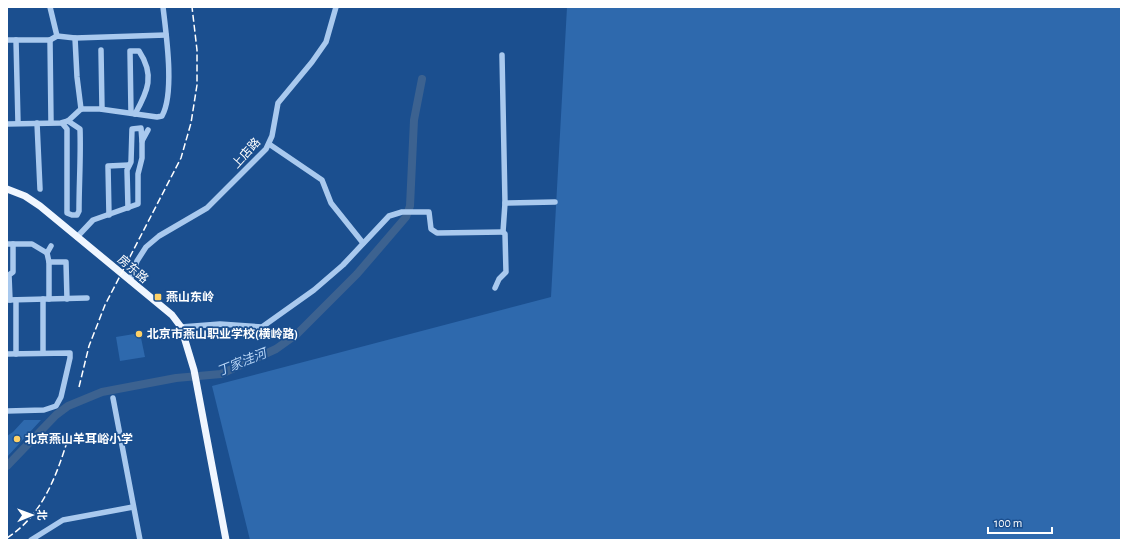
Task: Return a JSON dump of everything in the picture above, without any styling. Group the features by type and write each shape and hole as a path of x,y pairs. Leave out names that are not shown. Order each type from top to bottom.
{"main road":[{"name":"房东路","path":"7,189 33,201 172,315 181,327 194,370 226,540"}],"street":[{"path":"50,7 57,36"},
{"path":"65,122 80,109 102,109 157,117 162,116 164,113 167,95 169,48 163,7"},
{"name":"上店路","path":"130,281 137,261 146,247 158,236 207,208 259,158 269,144 272,136 278,103 312,62 326,42 336,7"},
{"path":"7,40 50,40 57,36 75,38 166,35"},
{"path":"75,38 80,109"},
{"path":"16,40 18,123"},
{"path":"50,40 51,122"},
{"path":"101,50 102,109"},
{"path":"130,51 139,51 144,58 149,78 147,93 133,114 130,51"},
{"path":"495,288 506,272 504,232 505,203 502,55"},
{"path":"7,124 65,122 80,129 82,163 79,170 77,215 67,213 67,129 65,122"},
{"path":"37,123 40,189"},
{"path":"77,237 93,220 109,215 128,208 138,204 138,174 142,158 141,128 132,128 129,165 127,170 128,208"},
{"path":"142,141 148,130"},
{"path":"269,144 322,180 331,203 363,243"},
{"path":"109,215 108,166 129,165"},
{"path":"505,203 555,202"},
{"path":"181,327 220,324 262,327 314,290 343,265 389,216 402,212 429,212 431,229 437,233 504,232"},
{"path":"16,354 9,275 13,272 10,244 32,244 47,253"},
{"path":"43,354 49,262 47,253 51,246"},
{"path":"49,262 66,262 67,299"},
{"path":"11,300 87,298"},
{"path":"7,354 70,353 67,376 61,397 56,406 44,410 7,411"},
{"path":"112,398 140,540"},
{"path":"31,540 62,520 133,507"}],"shaded area":[{"path":"567,7 1121,7 1121,540 250,540 212,386 551,297"},
{"path":"140,333 145,357 120,361 116,337"},
{"path":"24,420 41,420 7,457 7,436"}],"waterway":[{"name":"丁家洼河","path":"7,466 56,415 68,406 102,392 176,378 221,374 276,349 297,334 357,274 406,217 410,206 414,120 422,79"}],"railway":[{"path":"79,387 89,346 105,305 181,158 191,123 197,85 197,50 192,7"},
{"path":"7,538 19,529 38,508 52,483 67,442"}],"place":[{"name":"燕山东岭","path":"158,297"},
{"name":"北京市燕山职业学校(横岭路)","path":"139,334"},
{"name":"北京燕山羊耳峪小学","path":"17,439"}]}
